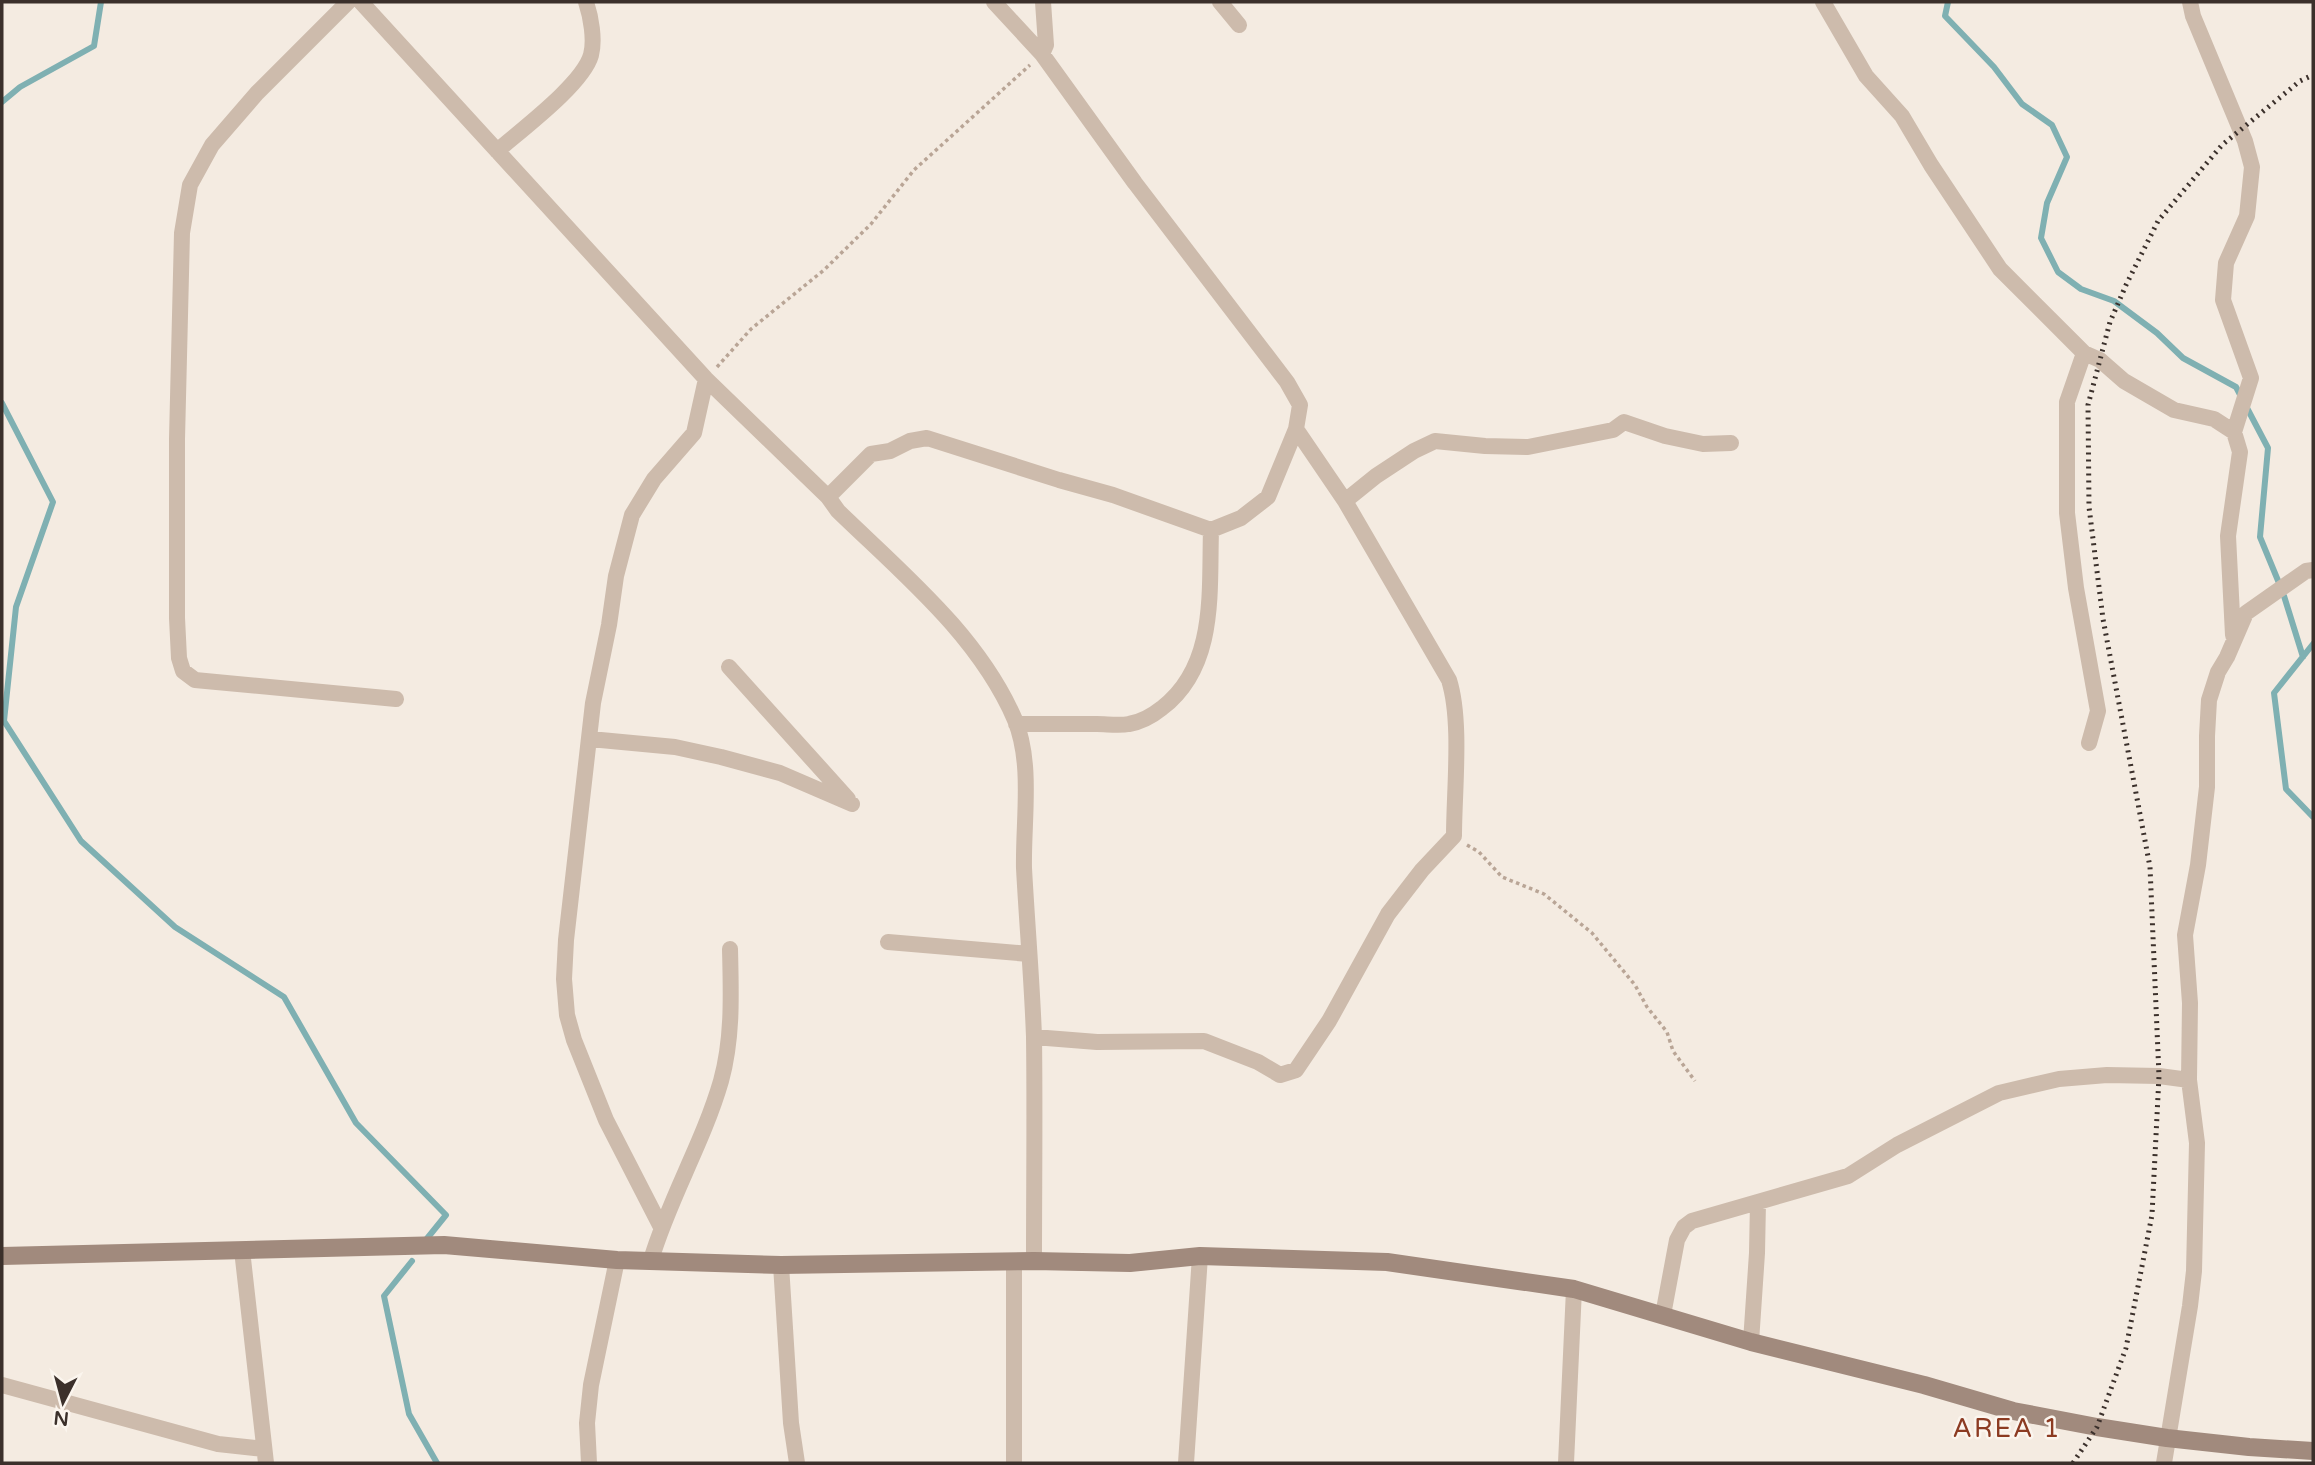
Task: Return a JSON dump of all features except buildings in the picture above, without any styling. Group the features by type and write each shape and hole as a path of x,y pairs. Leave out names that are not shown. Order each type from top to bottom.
{"main road":[{"path":"2,1256 444,1245 617,1260 781,1265 1034,1261 1130,1263 1200,1256 1387,1262 1574,1289 1751,1342 2013,1410 2096,1427 2167,1438 2313,1451"}],"street":[{"path":"348,2 257,93 212,145 190,186 181,247 177,439 179,658 183,671 195,680 396,699"},
{"path":"361,2 706,379 931,601 990,671 1016,724 1023,756 1026,811 1024,865 1034,1037 1034,1261"},
{"path":"497,151 569,88 583,70 591,56 592,42 586,2"},
{"path":"828,497 871,454 890,451 910,441 927,438 1047,477 1113,495 1211,530 1241,518 1268,497 1296,429 1300,405 1287,382 1135,183 1042,54 994,2"},
{"path":"1042,54 1046,45 1043,2"},
{"path":"1220,2 1239,25"},
{"path":"1823,2 1866,76 1902,116 2000,269 2084,353 2100,360 2124,381 2174,410 2214,419 2234,432"},
{"path":"2190,2 2193,16 2245,141 2252,167 2247,216 2226,263 2223,300 2251,378 2234,432 2240,452 2228,536 2234,639"},
{"path":"2084,353 2067,402 2067,513 2078,600 2098,711 2089,743"},
{"path":"661,1227 606,1120 574,1040 567,1015 564,979 566,940 593,703 610,625 616,576 632,515 654,479 694,433 706,379"},
{"path":"1345,501 1376,476 1435,440 1485,446 1528,447 1613,430 1624,422 1665,436 1703,444 1731,443"},
{"path":"1034,1037 1097,1042 1204,1041 1249,1058 1280,1075 1296,1070 1329,1021 1388,914 1422,870 1454,836 1454,698 1448,680 1345,501 1296,429"},
{"path":"1016,724 1127,724 1150,717 1170,702 1186,683 1205,642 1211,530"},
{"path":"2164,1463 2194,1271 2197,1143 2189,1080 2190,1003 2185,935 2198,865 2207,786 2209,700 2218,671 2227,657 2246,612 2306,571 2313,570"},
{"path":"590,739 675,747 721,757 780,772 852,804 729,667"},
{"path":"888,942 1029,954"},
{"path":"651,1260 661,1227 713,1106 722,1078 731,1029 730,949"},
{"path":"1663,1315 1677,1240 1684,1227 1692,1221 1848,1176 1897,1145 1999,1093 2071,1078 2159,1076 2189,1080"},
{"path":"1751,1342 1758,1202"},
{"path":"2,1385 265,1456 242,1250"},
{"path":"1186,1463 1200,1256"},
{"path":"589,1463 587,1423 591,1385 617,1260"},
{"path":"1014,1262 1014,1463"},
{"path":"781,1265 790,1423 797,1463"},
{"path":"1566,1463 1574,1289"}],"path":[{"path":"706,379 751,329 824,270 871,224 914,170 1042,54"},
{"path":"1454,836 1479,852 1502,877 1544,894 1592,933 1635,985 1647,1007 1667,1032 1672,1051 1695,1081"}],"waterway":[{"path":"2,102 20,87 94,46 101,2"},
{"path":"1948,2 1945,16 1994,67 2022,104 2052,125 2067,157 2047,203 2041,238 2058,272 2081,289 2114,301 2157,333 2183,358 2236,387 2268,448 2260,537 2279,583"},
{"path":"2,403 53,502 16,607 4,721 81,841 175,927 284,997 356,1123 446,1215 425,1241"},
{"path":"2284,596 2303,657"},
{"path":"2313,644 2274,693 2286,789 2313,817"},
{"path":"412,1261 384,1296 409,1414 437,1463"}],"railway":[{"path":"2073,1463 2097,1427 2126,1348 2152,1215 2159,1076 2150,867 2103,619 2089,507 2088,405 2110,322 2158,221 2222,145 2300,81 2313,75"}],"district":[{"name":"AREA 1","path":"2007,1428"}]}
